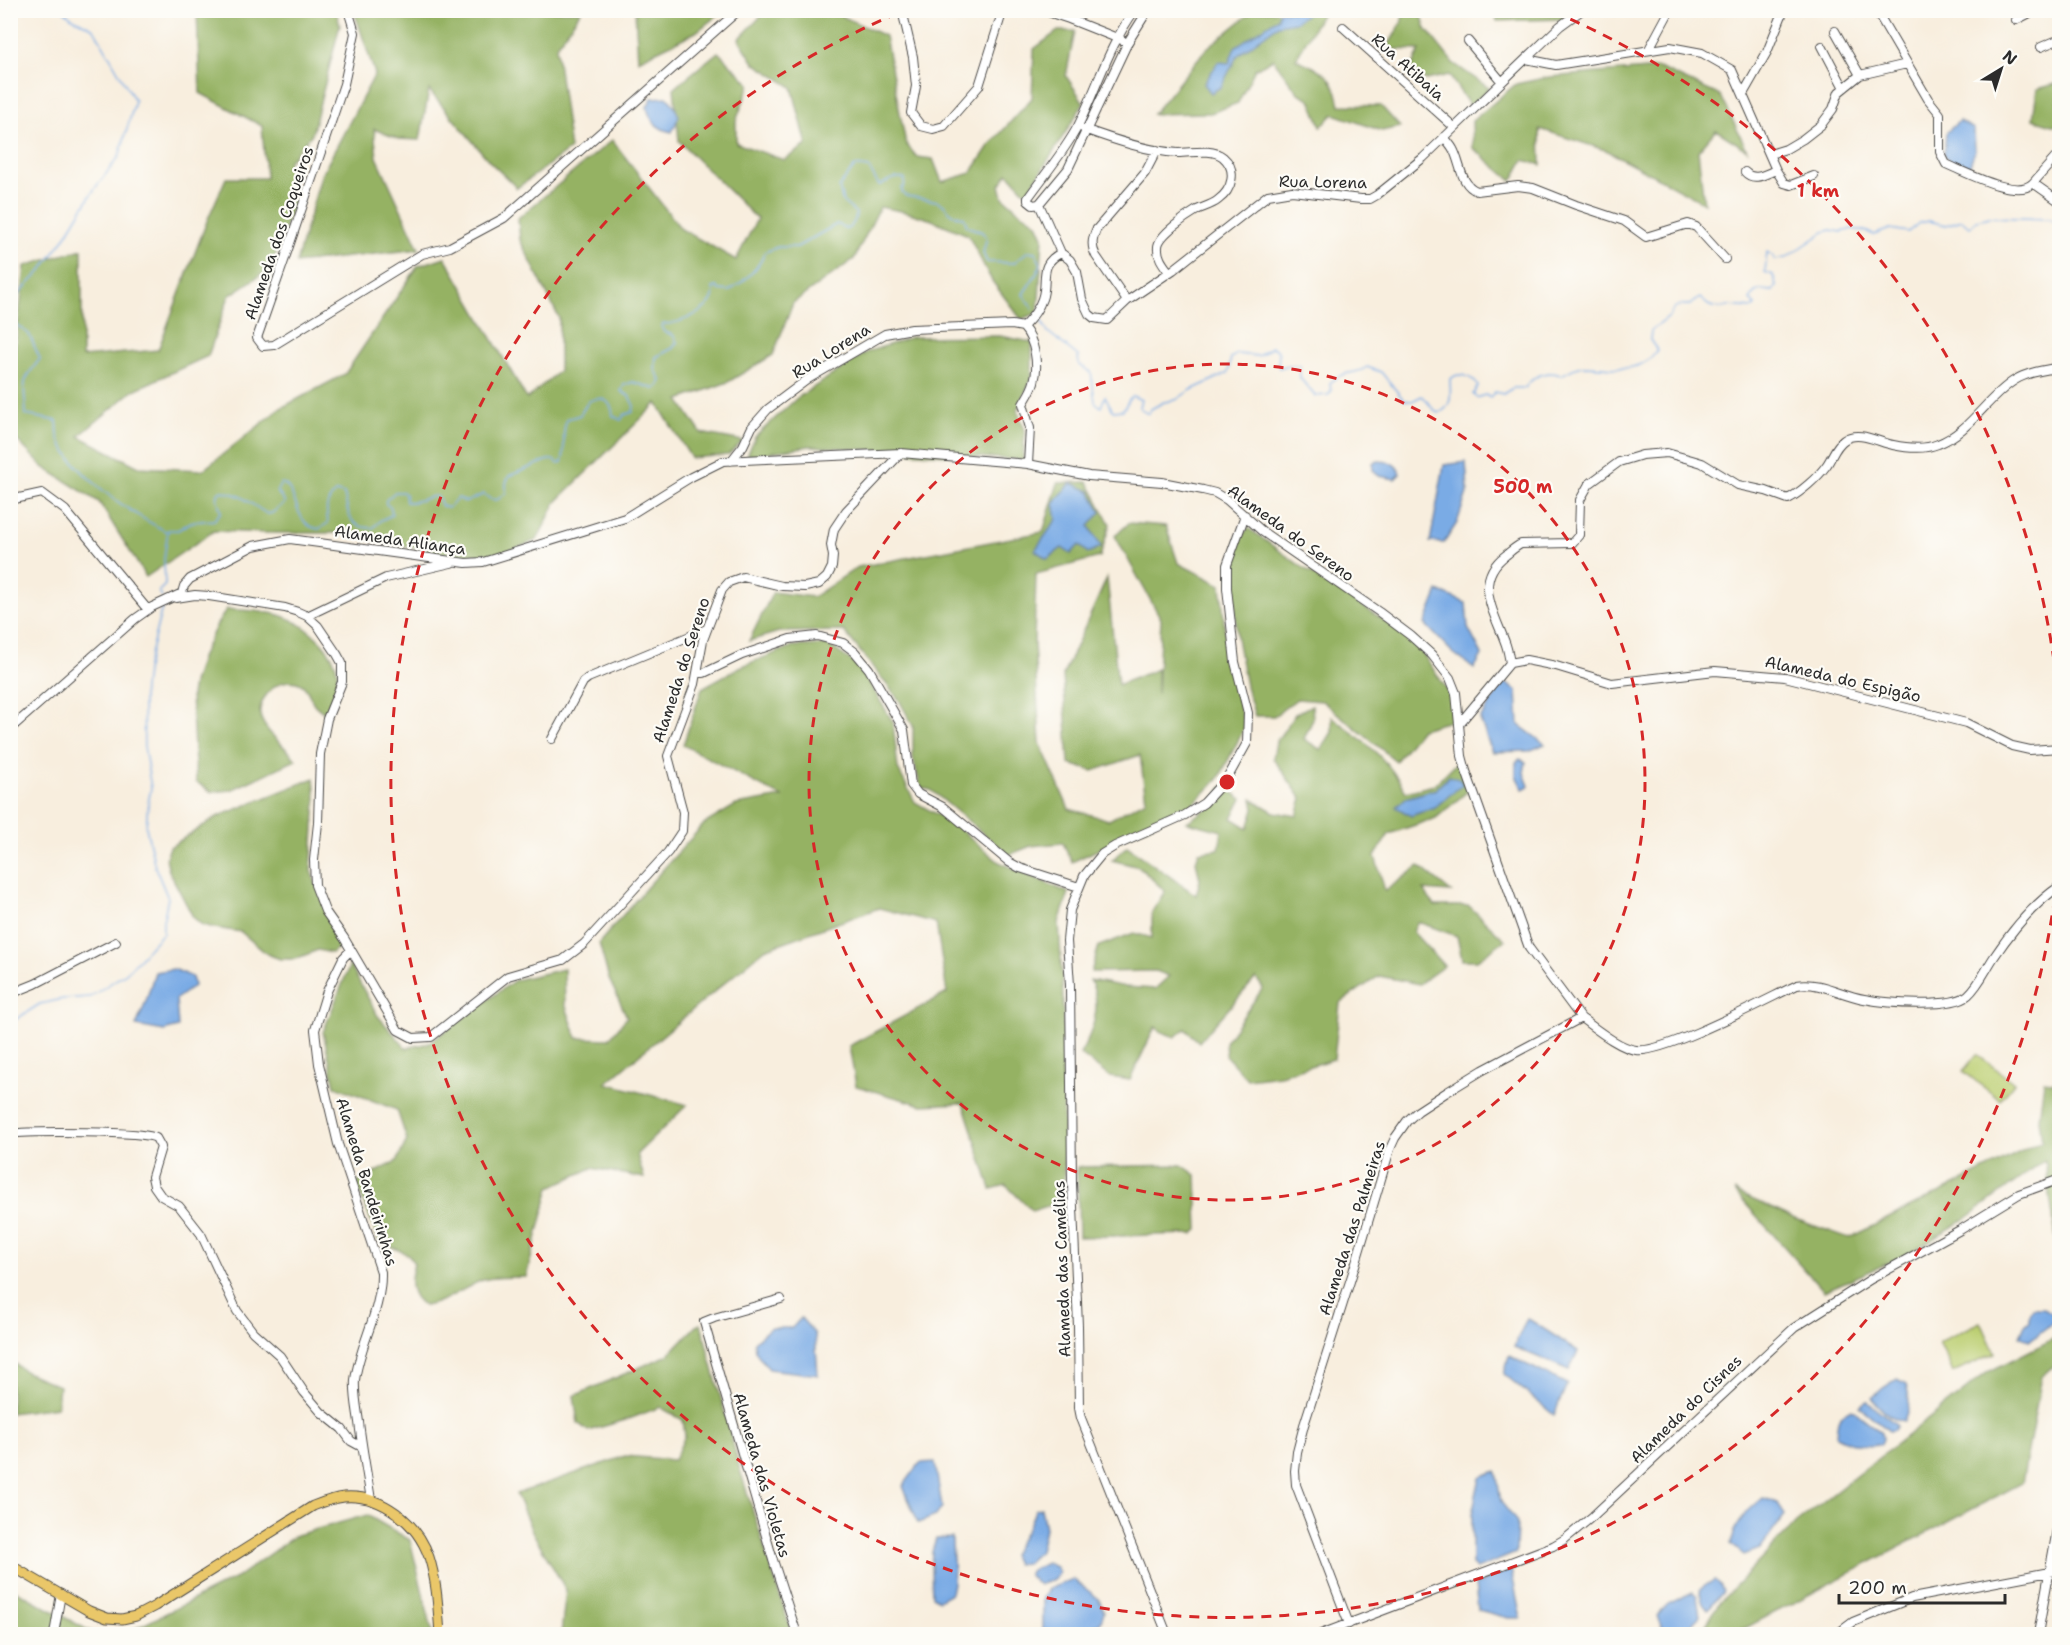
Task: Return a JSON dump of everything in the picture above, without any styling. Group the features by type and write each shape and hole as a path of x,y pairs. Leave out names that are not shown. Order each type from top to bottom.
{"main road":[{"path":"10,1564 89,1611 107,1618 122,1619 136,1616 155,1606 313,1506 330,1499 345,1497 371,1500 398,1514 422,1540 429,1557 436,1588 440,1635"}],"street":[{"name":"Alameda dos Coqueiros","path":"348,10 355,33 344,84 257,338 263,346 274,345 422,254 450,247 504,218 740,10"},
{"path":"902,10 914,57 916,86 910,112 921,126 933,129 944,126 979,86 1003,10"},
{"path":"1042,10 1128,42"},
{"path":"1134,10 1118,38 1077,127 1157,150 1179,153 1211,152 1221,155 1229,163 1233,172 1231,183 1217,201 1194,212 1160,240 1158,248 1160,259 1169,272"},
{"path":"1039,204 1068,169 1128,42 1148,10"},
{"name":"Rua Lorena","path":"1077,127 1057,161 1028,201 1033,205 1039,204 1060,253 1070,260 1077,272 1082,299 1089,314 1094,318 1104,319 1268,195 1292,191 1370,199 1394,183 1560,26 1582,10"},
{"path":"1649,49 1670,10"},
{"path":"1743,94 1767,52 1784,10"},
{"path":"1876,10 1940,114 1940,152 1946,164 2015,190 2029,187 2056,157 2060,156"},
{"path":"2016,20 2036,10"},
{"name":"Rua Atibaia","path":"1343,27 1455,127"},
{"path":"1835,31 1860,75"},
{"path":"2041,47 2060,39"},
{"path":"1468,41 1502,82"},
{"path":"1822,46 1844,88"},
{"path":"1526,59 1556,65 1670,47 1702,53 1732,70 1776,170 1784,183 1791,185 1814,176"},
{"path":"1770,154 1795,144 1821,125 1833,109 1839,92 1860,75 1908,64"},
{"path":"1444,137 1453,148 1466,183 1471,189 1477,191 1518,186 1533,188 1624,221 1646,237 1688,224 1696,228 1725,259"},
{"path":"1127,301 1096,256 1092,248 1092,238 1096,230 1145,173 1157,150"},
{"path":"1745,172 1754,178 1776,170"},
{"path":"2033,183 2060,202"},
{"path":"1028,464 1030,428 1023,404 1034,383 1036,367 1030,334 1023,327 1035,313 1043,296 1047,265 1053,257 1060,253"},
{"name":"Rua Lorena","path":"731,461 743,446 752,427 768,409 808,379 885,334 912,329 1012,325 1023,327"},
{"path":"1460,723 1510,663 1506,645 1495,621 1488,592 1490,576 1496,565 1521,544 1572,543 1579,535 1578,507 1584,490 1588,484 1619,462 1642,455 1666,453 1702,463 1738,485 1788,499 1799,493 1823,469 1845,438 1861,436 1894,445 1919,448 1938,444 1963,428 1996,395 2014,381 2060,367"},
{"name":"Alameda Aliança","path":"10,729 114,637 150,609 182,593 190,579 253,546 290,539 474,563 504,557 625,518 691,477 723,461 902,453"},
{"name":"Alameda do Sereno","path":"166,600 195,595 285,608 307,616 326,635 342,663 343,670 342,682 323,734 320,754 315,885 325,911 398,1030 413,1038 430,1037 508,976 563,960 584,944 668,852 682,831 683,812 668,756 695,684 703,640 722,590 729,582 743,577 782,586 805,587 819,584 827,577 831,567 833,556 831,544 834,529 846,511 902,453 1028,464 1089,476 1162,482 1203,490 1227,500 1263,532 1379,612 1411,636 1445,670 1454,686 1458,702 1462,756 1466,771 1529,948 1581,1018"},
{"path":"10,500 42,494 55,502 65,510 150,609"},
{"name":"Alameda das Camélias","path":"1167,1635 1081,1418 1078,1400 1067,927 1070,910 1079,887 1093,863 1115,846 1185,815 1204,803 1228,777 1247,742 1248,713 1234,662 1227,588 1227,565 1245,515"},
{"path":"307,616 386,578 456,562"},
{"path":"552,739 583,682 588,678 707,629"},
{"path":"697,673 704,673 742,655 790,639 817,636 843,643 855,652 869,669 904,730 911,785 918,794 943,807 1009,862 1079,887"},
{"name":"Alameda do Espigão","path":"1510,663 1534,661 1612,683 1715,671 1785,677 1966,723 2012,746 2030,750 2060,748"},
{"path":"1581,1018 1609,1037 1637,1051 1661,1047 1797,985 1805,984 1864,999 1896,1003 1952,1001 1968,995 2017,925 2046,895 2060,886"},
{"path":"10,994 35,984 116,942"},
{"name":"Alameda Bandeirinhas","path":"351,950 343,958 327,991 315,1030 319,1064 338,1144 381,1272 378,1302 355,1381 355,1396 371,1500"},
{"name":"Alameda das Palmeiras","path":"1349,1623 1296,1485 1294,1471 1304,1425 1390,1149 1407,1121 1428,1104 1483,1070 1581,1018"},
{"path":"10,1134 21,1132 154,1136 161,1147 152,1177 153,1186 161,1196 179,1206 201,1234 244,1322 280,1356 304,1392 321,1412 342,1429 351,1441 362,1448"},
{"name":"Alameda do Cisnes","path":"1321,1635 1485,1573 1565,1539 1593,1516 1794,1328 1871,1279 1960,1230 2019,1194 2060,1179"},
{"name":"Alameda das Violetas","path":"781,1299 704,1322 797,1635"},
{"path":"2038,1635 2060,1513"},
{"path":"1837,1635 1853,1622 1912,1598 2060,1570"},
{"path":"54,1635 61,1594"}],"green space":[{"path":"635,10 723,11 696,32 638,60"},
{"path":"1494,10 1566,11 1563,19 1497,21"},
{"path":"197,11 336,11 340,25 312,134 288,162 293,205 271,268 229,296 208,356 134,390 79,436 139,467 203,470 281,408 345,374 418,266 445,257 527,399 559,371 559,318 520,240 518,218 612,140 681,229 736,260 757,219 679,141 674,88 718,52 750,84 736,121 736,143 784,160 807,145 792,87 754,63 739,39 766,11 831,11 885,36 906,144 917,157 933,159 942,182 971,173 989,146 1032,98 1034,49 1058,31 1075,31 1066,76 1084,103 1027,194 1008,173 1000,185 1003,197 1037,223 1043,237 1038,313 1021,319 992,281 968,235 932,220 880,207 854,259 793,303 773,355 728,382 679,400 701,433 743,441 728,455 691,458 657,403 556,502 537,540 497,556 447,554 338,533 214,531 146,577 99,502 43,467 11,434 11,366 25,266 82,249 82,357 158,350 207,221 226,178 266,178 262,126 200,93"},
{"path":"354,11 581,11 556,47 570,149 517,188 490,162 429,90 420,140 398,139 374,129 377,157 419,249 296,263 321,176 375,74"},
{"path":"1253,11 1323,11 1296,59 1320,71 1331,80 1340,105 1381,106 1400,127 1382,131 1334,114 1321,126 1310,99 1298,93 1273,59 1255,69 1238,103 1211,113 1153,114 1206,49"},
{"path":"1404,11 1420,11 1426,29 1453,63 1489,88 1470,106 1449,75 1427,80 1409,73 1420,50 1386,49 1401,24"},
{"path":"1659,68 1721,96 1747,150 1716,130 1698,151 1704,203 1608,151 1540,129 1541,165 1524,160 1512,181 1473,148 1472,121 1516,84 1549,77"},
{"path":"2059,83 2059,127 2033,119 2037,89"},
{"path":"1000,336 1032,342 1032,378 1017,410 1025,430 1023,460 810,446 747,456 755,437 797,398 867,352 912,337"},
{"path":"1088,482 1110,524 1100,557 1036,574 1034,643 1040,743 1069,809 1109,820 1146,800 1140,755 1093,771 1069,764 1063,675 1107,578 1118,685 1157,669 1157,694 1161,619 1115,536 1129,523 1166,526 1178,563 1221,585 1227,657 1245,727 1219,778 1191,806 1072,862 1063,843 1031,846 1009,855 931,790 921,788 913,758 913,726 899,700 844,631 779,632 749,641 773,592 813,597 858,567 1043,532 1058,483"},
{"path":"1248,528 1305,569 1402,632 1423,654 1454,700 1454,720 1421,729 1396,761 1322,701 1297,699 1274,716 1255,716 1246,686 1237,638 1234,585 1239,540"},
{"path":"227,609 275,614 302,626 312,633 328,651 334,661 337,683 324,713 314,704 306,688 298,682 288,681 274,687 264,698 260,708 261,718 265,727 296,760 231,790 212,792 196,782 191,695 201,658 217,624"},
{"path":"828,645 859,666 893,722 898,769 915,802 954,824 999,862 1069,893 1059,922 1063,998 1064,1201 1032,1211 1006,1185 991,1189 963,1103 922,1105 856,1086 849,1046 947,993 936,923 879,908 765,949 606,1083 687,1105 637,1154 644,1178 592,1168 550,1187 526,1277 483,1280 446,1299 425,1306 415,1298 411,1288 414,1264 409,1255 379,1241 356,1183 397,1161 407,1140 397,1110 335,1086 323,1032 350,965 378,1016 406,1048 429,1043 515,980 564,969 565,1004 577,1038 609,1039 627,1017 609,979 599,943 704,824 736,805 782,797 683,745 702,688 740,667 793,646"},
{"path":"1312,705 1313,719 1304,739 1321,750 1332,732 1332,717 1382,759 1406,792 1434,785 1458,761 1469,790 1436,818 1389,834 1375,856 1385,891 1419,866 1451,892 1423,890 1435,906 1469,906 1505,940 1477,960 1462,960 1457,936 1418,922 1413,932 1444,966 1419,984 1379,976 1340,1003 1334,1059 1280,1075 1247,1079 1226,1056 1225,1042 1263,988 1256,978 1199,1042 1185,1029 1175,1037 1155,1027 1130,1080 1110,1077 1080,1054 1095,1018 1096,999 1090,980 1126,987 1155,989 1169,976 1156,971 1091,972 1099,946 1134,933 1152,938 1152,912 1165,891 1139,867 1112,860 1127,846 1196,895 1200,880 1196,861 1199,852 1219,849 1222,831 1187,822 1212,805 1223,786 1242,799 1232,818 1248,828 1254,809 1252,799 1274,812 1297,816 1302,799 1273,758 1276,742 1295,714"},
{"path":"314,778 316,799 311,871 341,946 331,953 318,950 295,959 280,959 267,954 241,932 202,925 193,917 169,871 166,858 170,847 217,817"},
{"path":"1977,1054 2014,1083 2000,1100 1963,1071"},
{"path":"2044,1081 2059,1083 2059,1260 2045,1160 1967,1218 1905,1256 1824,1291 1734,1191 1795,1219 1849,1238 2042,1141 2039,1119"},
{"path":"1182,1165 1196,1175 1198,1230 1193,1234 1079,1237 1077,1167"},
{"path":"1981,1322 1995,1353 1953,1372 1939,1342"},
{"path":"701,1324 740,1470 792,1634 561,1634 566,1590 533,1533 516,1494 625,1456 674,1460 685,1436 683,1420 660,1407 588,1431 578,1423 574,1396 668,1355 696,1326"},
{"path":"2059,1336 2059,1361 2042,1376 2022,1483 1734,1634 1700,1634 1721,1601 1796,1523 1988,1372"},
{"path":"10,1360 26,1372 59,1386 57,1407 11,1413"},
{"path":"367,1515 410,1540 433,1634 125,1634 236,1578 296,1535"},
{"path":"11,1588 95,1634 11,1634"}],"water":[{"path":"1279,11 1311,11 1295,22 1278,25 1237,56 1221,87 1211,93 1204,84 1218,62 1229,63 1235,47 1278,18"},
{"path":"667,97 679,116 672,132 655,124 647,107 652,98"},
{"path":"1959,121 1974,129 1975,150 1968,171 1953,165 1944,155 1946,133"},
{"path":"1376,461 1394,465 1400,474 1395,479 1379,476 1373,470 1373,463"},
{"path":"1466,462 1468,490 1457,523 1444,543 1430,542 1444,465"},
{"path":"1071,483 1090,491 1101,512 1089,526 1101,547 1088,553 1079,545 1071,554 1062,548 1047,559 1035,550 1057,519 1054,503"},
{"path":"1438,591 1466,603 1468,628 1482,655 1474,669 1452,652 1425,624"},
{"path":"1504,682 1517,691 1519,725 1545,744 1529,751 1492,752 1480,719"},
{"path":"1520,759 1526,762 1524,773 1529,786 1523,789 1516,776 1516,762"},
{"path":"1449,776 1459,779 1463,784 1435,807 1411,816 1396,807 1406,798 1436,789"},
{"path":"174,969 192,977 194,986 176,999 178,1027 164,1031 136,1026 155,972"},
{"path":"2033,1308 2043,1308 2055,1314 2056,1320 2029,1341 2020,1336 2025,1324 2030,1321"},
{"path":"801,1318 815,1334 818,1375 769,1369 755,1351 754,1342 770,1328 792,1328"},
{"path":"1527,1318 1578,1351 1569,1370 1514,1347"},
{"path":"1509,1356 1567,1384 1554,1415 1504,1374"},
{"path":"1897,1379 1906,1384 1908,1394 1909,1403 1904,1421 1886,1413 1872,1398"},
{"path":"1867,1401 1897,1425 1894,1430 1889,1431 1859,1406"},
{"path":"1852,1409 1882,1433 1881,1444 1863,1446 1836,1436 1839,1419"},
{"path":"935,1462 942,1507 936,1516 918,1523 903,1486 920,1463"},
{"path":"1496,1471 1501,1502 1517,1522 1516,1553 1477,1569 1472,1565 1472,1514 1480,1477"},
{"path":"1763,1498 1777,1503 1785,1515 1760,1549 1744,1555 1731,1544 1733,1536 1742,1518"},
{"path":"1041,1508 1045,1528 1040,1551 1027,1563 1016,1564 1012,1555 1031,1522 1035,1510"},
{"path":"952,1538 954,1573 951,1593 939,1600 932,1596 932,1552 936,1539"},
{"path":"1047,1563 1056,1567 1059,1573 1055,1579 1039,1585 1028,1575 1031,1570"},
{"path":"1511,1569 1521,1618 1508,1618 1478,1610 1475,1585"},
{"path":"1073,1579 1099,1599 1104,1612 1100,1623 1081,1634 1043,1634 1043,1598 1048,1589"},
{"path":"1714,1580 1721,1586 1723,1592 1708,1609 1703,1603 1699,1590"},
{"path":"1693,1592 1697,1596 1700,1616 1681,1634 1665,1634 1657,1616 1668,1604"}],"waterway":[{"path":"10,303 41,271 64,239 95,188 119,157 135,101 94,29 63,10"},
{"path":"162,597 159,591 165,585 164,559 168,530 178,530 191,522 214,520 221,512 217,498 219,492 240,496 267,514 285,503 277,491 281,483 291,491 304,521 319,529 328,523 327,506 336,492 344,494 348,513 353,522 373,528 381,520 392,515 386,500 395,492 403,492 406,502 435,496 438,497 442,506 448,508 458,498 466,502 484,494 490,499 497,500 506,493 509,476 548,460 559,464 563,457 567,419 580,415 588,402 598,399 605,400 611,406 613,416 621,420 624,415 633,412 634,406 629,396 621,391 624,385 633,382 655,389 659,386 661,380 655,369 656,357 673,348 677,342 673,335 664,332 661,326 663,324 678,322 696,314 710,302 713,288 729,291 735,287 755,269 765,252 778,247 797,247 837,224 847,229 851,226 856,213 843,202 839,187 855,166 869,168 878,184 881,185 895,178 905,179 902,192 906,196 937,201 951,213 964,217 967,226 982,232 987,237 983,253 987,262 1014,263 1028,251 1035,252 1041,264 1023,294 1033,309"},
{"path":"1038,316 1048,332 1078,356 1079,365 1091,372 1095,402 1101,407 1105,396 1113,411 1123,410 1133,396 1141,400 1139,407 1149,413 1151,409 1164,402 1176,400 1189,391 1228,373 1231,358 1237,354 1258,356 1272,347 1279,353 1279,368 1300,365 1300,378 1315,396 1328,395 1331,392 1330,383 1336,378 1367,367 1381,372 1404,400 1412,401 1422,396 1439,413 1449,403 1450,380 1457,375 1465,376 1476,383 1478,386 1473,394 1477,398 1485,395 1490,397 1495,392 1503,394 1513,388 1525,388 1532,380 1545,373 1561,375 1580,366 1623,368 1642,364 1657,350 1650,340 1651,331 1669,317 1674,308 1690,305 1700,298 1713,307 1753,308 1755,305 1750,300 1754,293 1762,290 1773,291 1776,286 1773,275 1765,272 1767,252 1775,260 1786,258 1824,232 1831,230 1842,232 1852,229 1874,235 1890,229 1908,232 1919,223 1929,221 1946,225 1962,220 1970,227 1976,220 1990,217 2050,219 2060,224"},
{"path":"10,320 29,334 40,359 28,375 24,385 26,415 57,421 59,439 78,467 122,505 167,532"},
{"path":"10,1023 40,1004 90,997 126,973 163,933 168,898 155,867 146,827 151,788 144,746 143,698 146,671 162,607"}]}
